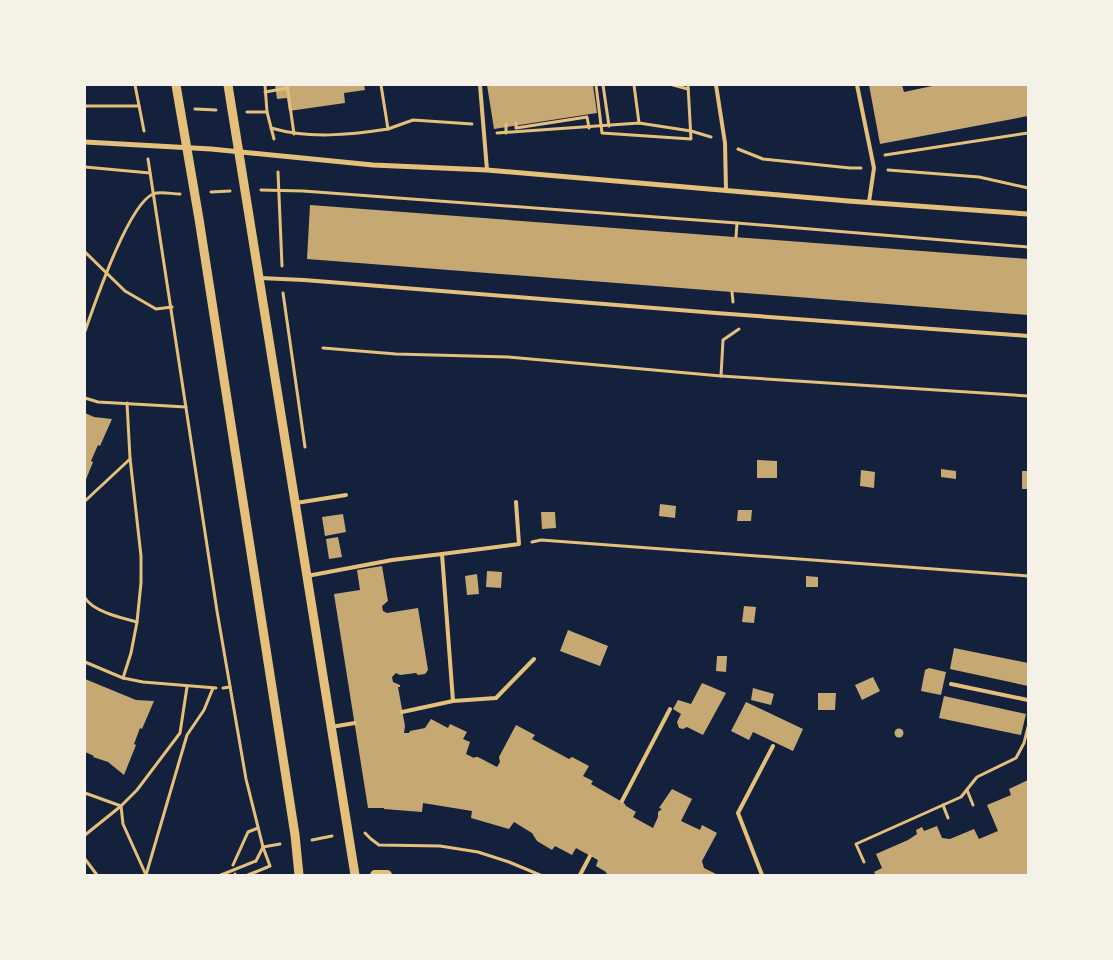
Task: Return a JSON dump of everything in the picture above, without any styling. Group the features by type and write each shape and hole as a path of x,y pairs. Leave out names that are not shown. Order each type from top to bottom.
{"main road":[{"path":"375,875 387,875"}],"street":[{"path":"176,85 293,825 299,875"},
{"path":"228,85 355,875"},
{"path":"85,142 187,147 373,165 487,170 1028,214"}],"lane":[{"path":"480,85 487,170"},
{"path":"716,85 725,143 726,190"},
{"path":"857,85 874,168 869,202"},
{"path":"259,278 1028,336"},
{"path":"294,504 346,495"},
{"path":"307,576 368,564 519,544 516,502"},
{"path":"442,554 453,701"},
{"path":"402,712 453,701 496,698 534,659"},
{"path":"951,684 1028,700"},
{"path":"622,801 670,709"},
{"path":"331,727 355,723"},
{"path":"762,875 738,813 773,746"},
{"path":"580,875 590,856"}],"path":[{"path":"135,85 142,120"},
{"path":"265,85 267,112 274,139"},
{"path":"596,85 602,133 691,139 688,87 674,85"},
{"path":"603,85 609,126 639,123 691,131 717,140"},
{"path":"634,85 639,123"},
{"path":"265,92 288,86 294,134"},
{"path":"85,106 140,106"},
{"path":"191,109 217,110"},
{"path":"244,111 267,112"},
{"path":"516,122 516,128 587,117 589,128"},
{"path":"506,124 506,133"},
{"path":"271,128 294,134 329,135 388,129"},
{"path":"887,155 1028,133"},
{"path":"735,148 763,159 865,168"},
{"path":"148,160 230,687 246,779 263,847 270,866 248,875"},
{"path":"85,167 150,173"},
{"path":"882,169 979,177 1028,188"},
{"path":"260,190 303,191 737,223 1028,247"},
{"path":"205,193 232,191"},
{"path":"85,331 129,222 143,202 154,194 182,194"},
{"path":"736,237 737,223"},
{"path":"85,252 125,291 150,307 156,309 172,307"},
{"path":"721,376 723,340 738,330 740,314 732,300 732,292"},
{"path":"323,348 396,354 508,357 721,376 1028,396"},
{"path":"85,398 98,402 186,408"},
{"path":"123,678 132,653 141,584 141,556 127,403"},
{"path":"85,501 131,459"},
{"path":"519,544 541,540 1028,576"},
{"path":"85,598 88,602 110,614 137,622"},
{"path":"85,662 123,678 186,687 214,688 204,710 187,735 146,875"},
{"path":"85,835 137,790 180,733 186,687"},
{"path":"223,688 230,687"},
{"path":"864,862 856,844 961,797 977,777 1016,758 1024,743 1028,727"},
{"path":"180,733 187,735"},
{"path":"967,790 973,805"},
{"path":"85,793 120,806"},
{"path":"943,805 948,818"},
{"path":"120,806 123,824 146,875"},
{"path":"233,865 248,832 258,828"},
{"path":"358,831 364,831 379,845 440,846 478,852 540,875"},
{"path":"308,841 336,836"},
{"path":"263,847 283,844"},
{"path":"221,875 256,861 263,847"},
{"path":"85,859 97,875"}],"building":[{"path":"275,85 364,85 365,90 344,93 345,103 289,111 287,98 277,99"},
{"path":"487,85 593,85 597,113 494,129"},
{"path":"869,85 902,85 904,92 937,85 1028,85 1028,116 880,144"},
{"path":"310,205 1028,259 1028,315 307,259"},
{"path":"85,413 94,417 112,419 91,461 93,462 85,482"},
{"path":"757,460 777,461 777,478 757,478"},
{"path":"941,469 956,471 956,479 941,477"},
{"path":"861,470 875,472 874,488 860,486"},
{"path":"1022,471 1028,471 1028,489 1022,489"},
{"path":"660,504 676,506 675,518 659,516"},
{"path":"738,510 752,510 751,521 737,521"},
{"path":"541,512 555,512 556,528 542,529"},
{"path":"343,514 346,532 325,536 322,517"},
{"path":"338,537 342,557 329,559 326,539"},
{"path":"382,566 388,601 382,606 383,611 387,613 418,608 428,670 425,674 400,675 396,673 392,677 393,682 400,685 398,687 405,726 404,733 425,728 431,719 448,728 450,724 467,732 463,739 470,742 466,754 474,758 478,757 497,767 500,762 499,757 516,725 535,735 532,739 569,759 572,757 589,766 583,776 593,781 591,784 624,803 636,812 633,817 653,828 658,812 662,809 659,808 672,789 692,799 681,821 700,830 702,825 717,833 702,861 704,868 718,875 607,875 606,872 596,866 598,860 576,848 572,855 555,846 552,850 537,841 532,833 514,822 509,829 471,818 472,811 423,803 422,812 368,808 334,594 360,590 357,570"},
{"path":"487,571 502,572 501,588 486,587"},
{"path":"477,574 479,594 467,595 465,576"},
{"path":"806,576 818,577 818,587 806,587"},
{"path":"744,606 756,607 754,623 742,622"},
{"path":"568,630 608,646 600,666 560,651"},
{"path":"954,648 1028,663 1028,686 950,669"},
{"path":"717,656 727,656 726,672 716,671"},
{"path":"929,668 946,672 941,695 921,691 925,670"},
{"path":"873,677 880,691 862,700 855,685"},
{"path":"85,679 136,700 154,701 142,729 140,728 134,744 136,745 124,775 108,762 85,752"},
{"path":"702,683 726,693 703,735 687,727 679,728 677,722 681,714 673,709 678,700 691,704"},
{"path":"753,688 774,694 771,705 751,700"},
{"path":"818,693 836,693 835,710 818,710"},
{"path":"944,696 1026,714 1021,735 939,718"},
{"path":"746,702 803,729 793,751 753,732 749,740 731,731"},
{"path":"899,728 904,733 899,738 894,733"},
{"path":"1028,780 1028,875 876,875 874,872 882,868 876,854 908,840 917,834 916,830 922,827 924,831 937,826 942,838 950,839 974,829 979,839 998,831 987,805 1011,795 1009,789"}]}
